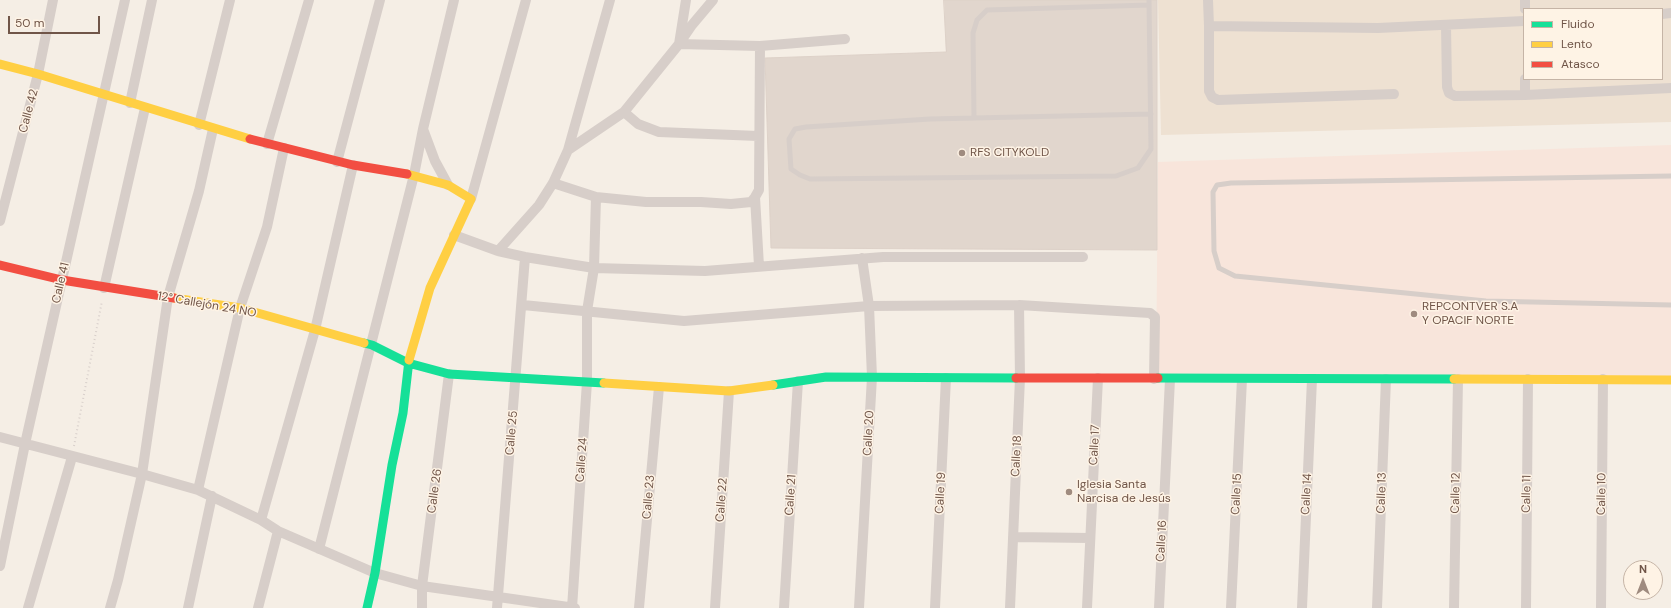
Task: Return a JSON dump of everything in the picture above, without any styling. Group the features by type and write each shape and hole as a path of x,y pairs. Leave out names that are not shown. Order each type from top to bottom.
{"street":[{"name":"Calle 42","path":"0,221 38,74 53,0"},
{"name":"Calle 41","path":"0,566 25,444 125,0"},
{"path":"130,103 152,0"},
{"path":"199,125 230,0"},
{"path":"267,144 309,0"},
{"path":"337,162 380,0"},
{"path":"320,549 414,175 423,129 454,0"},
{"path":"367,608 375,573 392,465 403,413 408,363 430,288 471,199 526,0"},
{"path":"498,251 539,204 553,184 568,150 610,0"},
{"path":"679,44 686,0"},
{"path":"568,150 624,112 713,0"},
{"path":"1208,0 1209,90 1212,97 1218,100 1394,94"},
{"path":"1209,26 1378,28 1523,21"},
{"path":"1446,24 1447,88 1449,93 1455,96 1525,95 1671,88"},
{"path":"679,44 760,46 845,39"},
{"path":"553,184 596,197 646,202 701,202 737,204 751,202 759,190 758,136 760,46"},
{"path":"0,64 38,74 104,96 267,144 337,162 414,175 448,185 471,199"},
{"path":"1525,80 1525,95"},
{"path":"104,288 145,108"},
{"path":"624,112 638,124 659,132 758,136"},
{"path":"110,608 118,580 142,474 168,297 199,191 213,129"},
{"path":"423,129 435,161 448,185"},
{"path":"198,490 240,308 268,227 284,148"},
{"path":"261,520 315,330 352,165"},
{"name":"Calle 24","path":"573,608 587,382 588,311 594,268 596,197"},
{"path":"755,197 759,266"},
{"path":"454,235 498,251 525,257 594,268 705,271 883,257 1083,257"},
{"name":"Calle 25","path":"497,608 523,305 525,257"},
{"name":"Calle 20","path":"859,608 872,377 869,306 862,258"},
{"name":"12° Callejón 24 NO","path":"0,265 62,280 104,288 240,308 372,345 408,363 449,374 729,391 826,377 1671,380"},
{"path":"523,305 684,321 869,306 1019,305 1150,313 1155,318 1154,379"},
{"name":"Calle 18","path":"1010,608 1020,378 1019,305"},
{"name":"Calle 26","path":"422,608 422,586 449,374"},
{"name":"Calle 19","path":"935,608 946,378"},
{"name":"Calle 17","path":"1087,608 1098,378"},
{"name":"Calle 16","path":"1159,608 1170,379"},
{"name":"Calle 15","path":"1231,608 1242,379"},
{"name":"Calle 14","path":"1302,608 1312,379"},
{"name":"Calle 13","path":"1377,608 1386,379"},
{"name":"Calle 12","path":"1454,608 1458,379"},
{"name":"Calle 11","path":"1526,608 1528,379"},
{"name":"Calle 10","path":"1601,608 1603,379"},
{"name":"Calle 21","path":"784,608 798,381"},
{"name":"Calle 23","path":"639,608 659,387"},
{"name":"Calle 22","path":"715,608 729,391"},
{"path":"0,437 198,490 261,520 278,530 375,573 422,586 573,608"},
{"path":"28,608 72,457"},
{"path":"188,608 212,496"},
{"path":"258,608 278,530"},
{"path":"1013,537 1090,538"}],"lane":[{"path":"974,118 973,33 977,20 987,10 1149,2 1151,114 1151,149 1138,168 1116,176 810,179 800,176 791,169 789,138 795,129 806,127 974,118 1151,114"},
{"path":"1671,176 1231,183 1216,185 1213,192 1214,251 1219,268 1235,276 1486,301 1671,305"}],"path":[{"path":"72,457 104,288"}],"shaded area":[{"path":"1158,0 1671,0 1671,122 1161,135"},
{"name":"REPCONTVER S.A Y OPACIF NORTE","path":"1671,145 1671,380 1156,378 1158,162"}],"building":[{"name":"RFS CITYKOLD","path":"944,0 1157,0 1157,250 771,248 765,58 946,52"}],"traffic: fast":[{"path":"364,343 372,345 408,363 449,374 604,383"},
{"path":"367,608 375,573 392,465 403,413 409,360"},
{"path":"773,385 826,377 1016,378"},
{"path":"1158,378 1454,379"}],"traffic: slow":[{"path":"0,64 38,74 250,139"},
{"path":"407,174 448,185 471,199 430,288 409,360"},
{"path":"174,298 240,308 364,343"},
{"path":"1454,379 1671,380"},
{"path":"604,383 729,391 773,385"}],"traffic: jam":[{"path":"250,139 353,165 407,174"},
{"path":"0,265 62,280 174,298"},
{"path":"1016,378 1158,378"}],"place":[{"name":"RFS CITYKOLD","path":"962,153"},
{"name":"REPCONTVER S.A Y OPACIF NORTE","path":"1414,314"},
{"name":"Iglesia Santa Narcisa de Jesús","path":"1069,492"}]}
